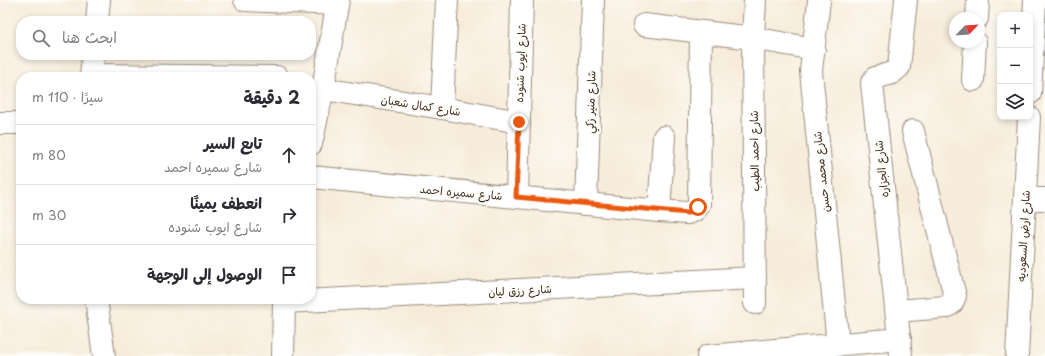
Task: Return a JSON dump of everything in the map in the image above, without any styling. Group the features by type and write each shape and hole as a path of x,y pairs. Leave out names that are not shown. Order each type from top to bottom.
{"street":[{"path":"97,16 99,0"},
{"path":"245,0 337,2 319,81 316,105"},
{"path":"442,108 447,0"},
{"name":"شارع ايوب شنوده","path":"516,197 522,0"},
{"name":"شارع منير زكي","path":"586,204 593,0"},
{"name":"شارع احمد الطيب","path":"755,0 753,38 756,303"},
{"name":"شارع محمد حسن","path":"819,0 812,71 838,345"},
{"name":"شارع الجزاره","path":"901,348 872,83 875,78 892,74 899,67 906,0"},
{"path":"977,12 978,0"},
{"path":"1030,84 1035,0"},
{"path":"644,25 753,38 814,49"},
{"name":"شارع سميره احمد","path":"316,177 688,213 695,210 699,204 701,32"},
{"path":"973,80 975,48"},
{"path":"92,69 161,72"},
{"name":"شارع كمال شعبان","path":"319,81 442,108 519,122"},
{"name":"شارع ارض السعوديه","path":"1017,356 1035,199 1029,120"},
{"path":"0,123 16,123"},
{"path":"897,311 946,307 952,303 955,296 913,131"},
{"path":"658,211 664,137"},
{"name":"شارع رزق ليان","path":"316,299 755,278"},
{"path":"97,304 104,356"},
{"path":"283,356 284,304"},
{"path":"708,356 838,345 901,348"}],"route":[{"path":"519,122 516,197 688,213 698,207"}]}
